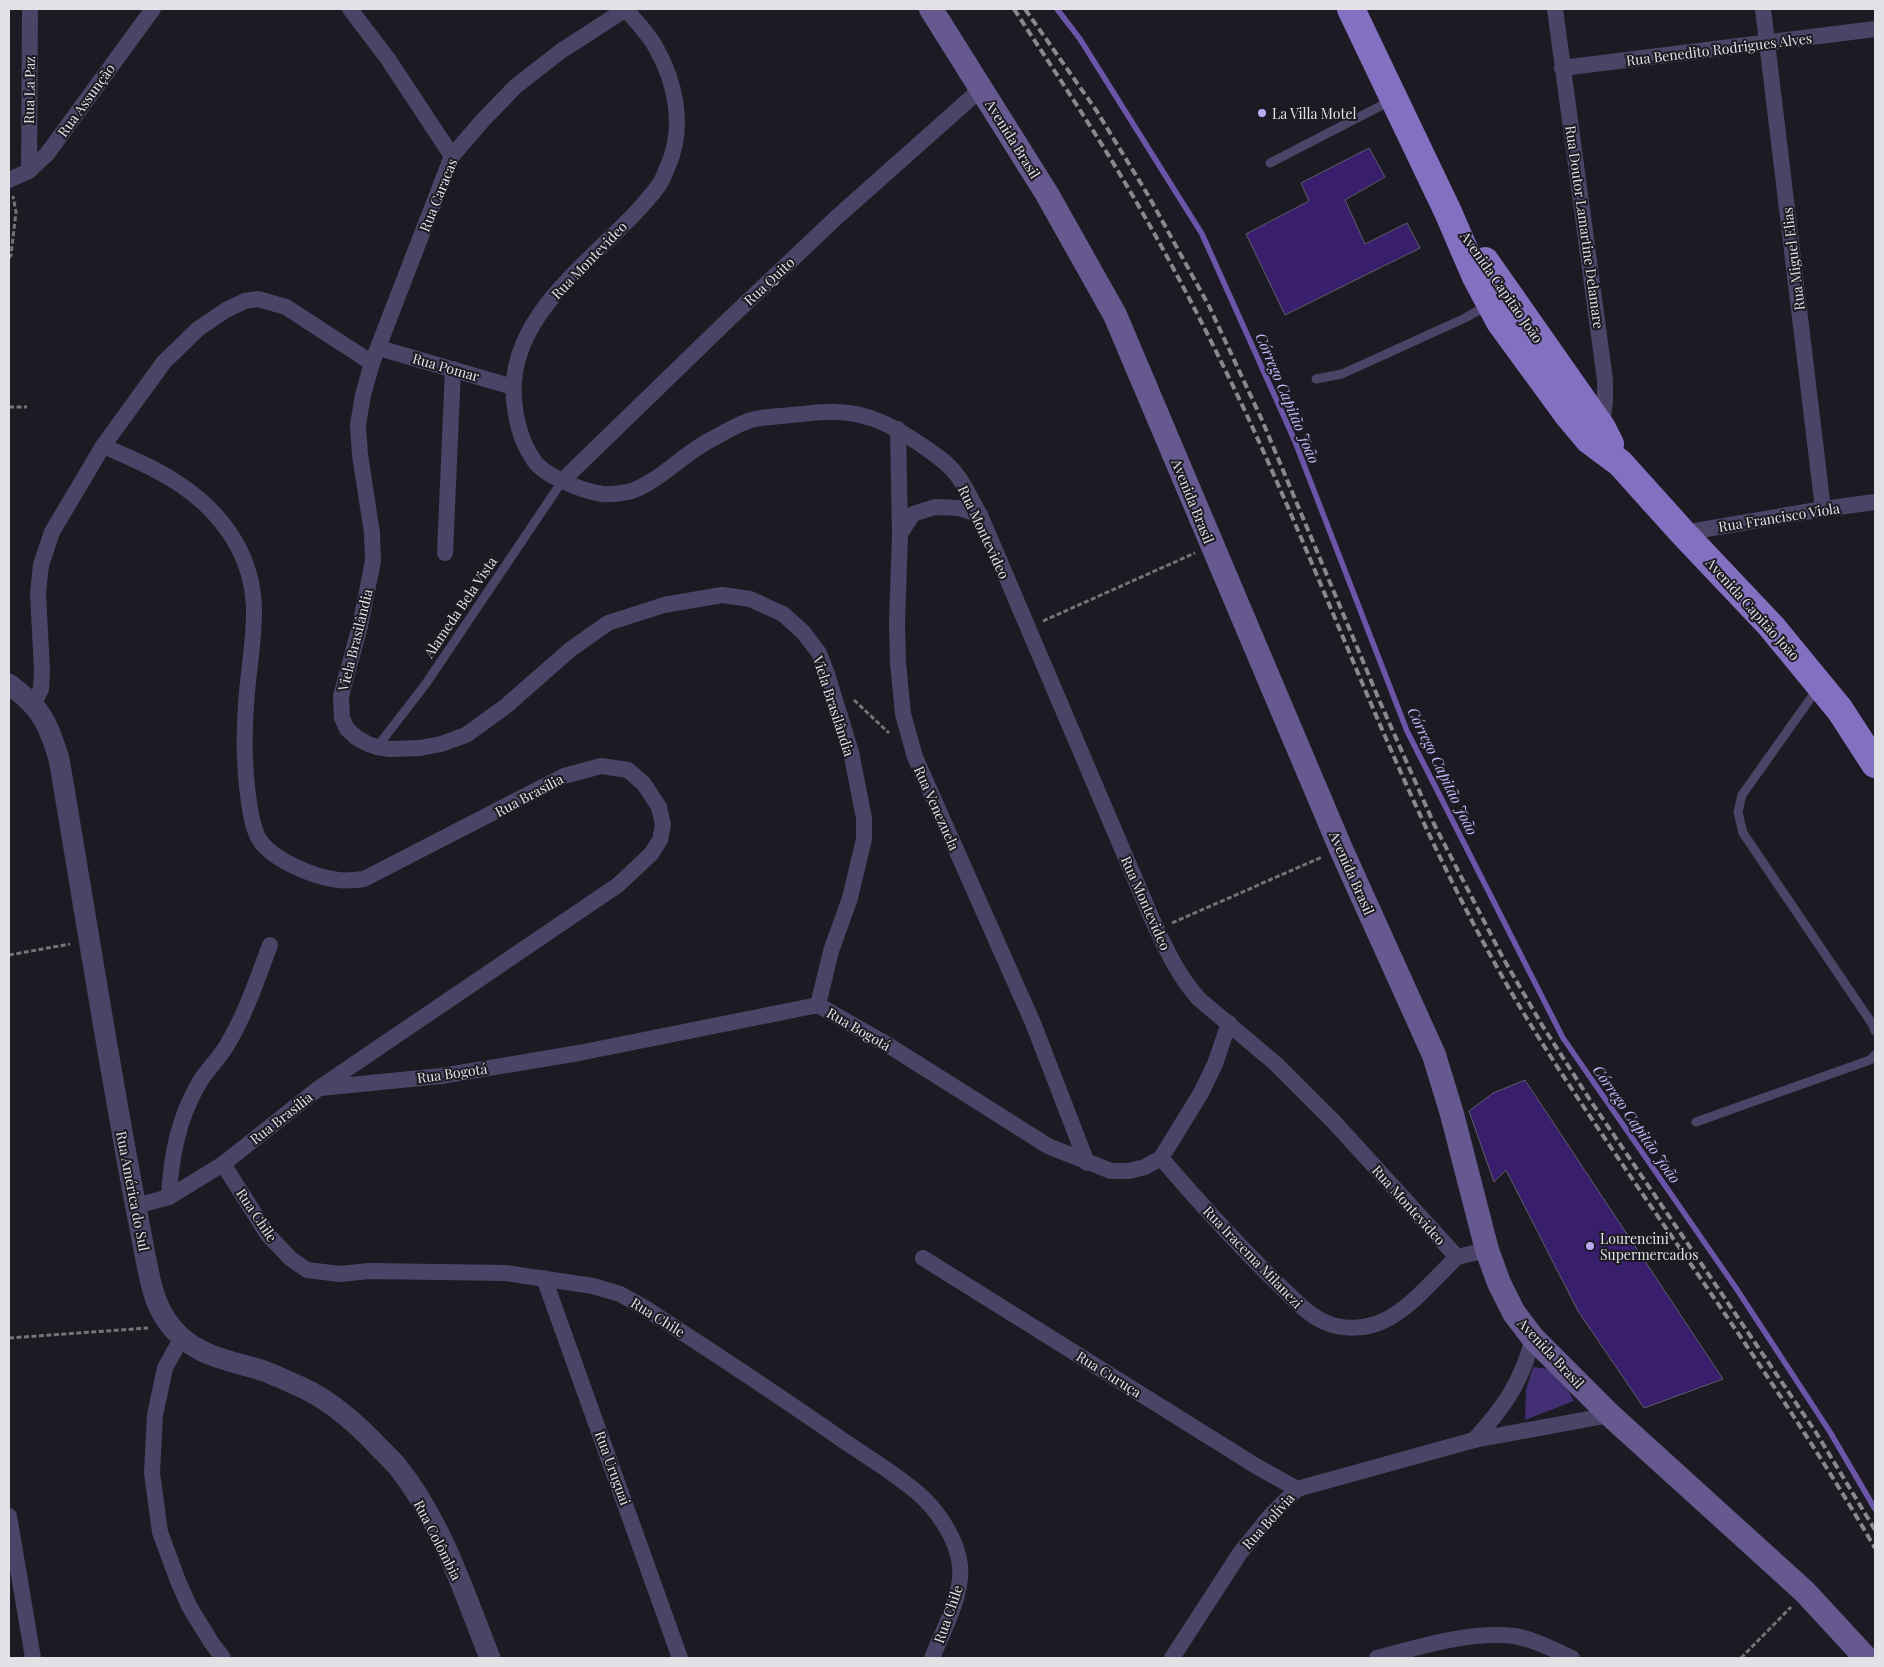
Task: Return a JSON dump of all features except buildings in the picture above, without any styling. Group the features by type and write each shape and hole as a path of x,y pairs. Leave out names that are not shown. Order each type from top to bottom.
{"highway":[{"name":"Avenida Capitão João","path":"1351,9 1448,212 1476,277 1500,322 1534,370 1771,626 1840,710 1875,764"},
{"name":"Avenida Capitão João","path":"1448,212 1482,256 1595,434"}],"main road":[{"name":"Avenida Brasil","path":"932,9 1047,194 1115,315 1341,849 1434,1054 1452,1114 1487,1250 1499,1283 1514,1313 1533,1338 1610,1415 1805,1592 1866,1658"}],"street":[{"name":"Rua La Paz","path":"29,171 30,9"},
{"name":"Rua Assunção","path":"10,180 29,171 47,154 153,9"},
{"path":"350,9 388,59 452,156"},
{"name":"Rua Caracas","path":"375,356 452,156 516,86 561,51 626,9"},
{"name":"Rua Montevideo","path":"626,9 655,44 671,80 678,127 672,156 660,184 603,245 562,285 533,323 522,348 516,367 513,387 515,415 534,462 547,473 585,490 605,494 630,491 653,479 709,440 752,419 838,412 870,418 898,429 941,458 957,474 980,515 1027,629 1157,929 1188,987 1199,999 1276,1064 1334,1122 1457,1257 1487,1250"},
{"name":"Rua Doutor Lamartine Delamare","path":"1555,9 1605,380 1605,400 1595,434"},
{"name":"Rua Miguel Elias","path":"1763,9 1823,509"},
{"name":"Rua Benedito Rodrigues Alves","path":"1562,68 1767,44 1875,29"},
{"name":"Rua Quito","path":"563,480 837,217 981,89"},
{"path":"33,705 41,689 42,670 38,593 41,565 52,532 103,446 164,362 198,329 226,310 246,301 258,299 286,307 375,356"},
{"name":"Rua Pomar","path":"375,356 453,369 513,387"},
{"name":"Viela Brasilândia","path":"375,356 362,396 358,425 360,455 372,533 373,561 365,606 342,696 342,718 347,729 357,738 377,748 420,748 441,744 466,735 506,706 571,649 608,623 664,605 722,595 750,598 783,614 803,632 819,653 851,752 864,818 864,839 850,898 831,951 818,1005"},
{"path":"445,553 453,369"},
{"name":"Rua Venezuela","path":"898,429 900,534 897,624 898,663 903,714 915,758 1033,1022 1087,1163"},
{"name":"Rua Brasília","path":"103,446 152,467 198,496 226,527 238,546 252,587 255,614 252,660 246,704 246,777 250,812 259,840 277,857 302,871 339,880 364,879 564,776 600,766 628,770 644,784 658,807 663,825 660,840 651,854 618,885 319,1088 223,1164 169,1197 136,1206"},
{"name":"Rua Francisco Viola","path":"1683,533 1875,502"},
{"path":"900,534 913,514 935,507 959,508 980,515"},
{"name":"Rua América do Sul","path":"9,684 33,705 48,728 59,759 119,1118 150,1279 157,1302 176,1332"},
{"path":"169,1197 171,1168 182,1118 200,1081 230,1041 251,997 270,945"},
{"name":"Rua Bogotá","path":"319,1088 441,1076 579,1053 818,1005 888,1045 1048,1146 1111,1171 1129,1171 1145,1166 1160,1158"},
{"path":"1160,1158 1201,1093 1215,1064 1229,1024"},
{"name":"Rua Iracema Milanezi","path":"1160,1158 1246,1253 1307,1311 1328,1323 1348,1327 1368,1326 1382,1322 1399,1312 1457,1257"},
{"name":"Rua Chile","path":"223,1164 268,1236 291,1259 307,1270 340,1274 369,1271 506,1273 593,1286 620,1294 646,1308 798,1408 920,1495 943,1522 957,1550 960,1565 960,1583 932,1658"},
{"name":"Rua Curuça","path":"923,1258 1256,1466 1297,1489"},
{"name":"Rua Uruguai","path":"544,1278 680,1658"},
{"path":"176,1332 165,1368 155,1415 152,1473 160,1532 189,1606 223,1658"},
{"name":"Rua Colômbia","path":"176,1332 198,1350 214,1357 266,1372 306,1389 334,1406 367,1435 397,1466 426,1510 452,1563 490,1658"},
{"path":"1474,1440 1509,1399 1520,1378 1533,1338"},
{"name":"Rua Bolívia","path":"1172,1658 1240,1553 1270,1516 1297,1489 1474,1440 1610,1415"},
{"path":"9,1516 33,1658"},
{"path":"1377,1658 1469,1637 1515,1636 1546,1646 1572,1658"}],"lane":[{"path":"1270,163 1394,99"},
{"path":"1316,379 1342,374 1465,318 1490,303"},
{"name":"Alameda Bela Vista","path":"377,748 425,685 563,480"},
{"path":"1819,686 1742,794 1738,812 1743,833 1873,1025 1875,1031"},
{"path":"1696,1122 1870,1060 1875,1055"}],"path":[{"path":"9,258 11,255 16,212 10,180"},
{"path":"9,407 27,407"},
{"path":"1027,629 1211,545"},
{"path":"851,696 915,758"},
{"path":"1157,929 1341,849"},
{"path":"9,955 61,945"},
{"path":"9,1338 176,1332"},
{"path":"1741,1658 1805,1592"}],"shaded area":[{"path":"1533,1367 1557,1370 1574,1401 1525,1420 1526,1390"}],"waterway":[{"name":"Córrego Capitão João","path":"1057,9 1080,39 1202,234 1294,439 1407,731 1563,1038 1736,1288 1830,1432 1875,1509"}],"railway":[{"path":"1014,9 1124,181 1172,265 1201,322 1244,409 1275,478 1425,825 1493,960 1559,1070 1787,1407 1847,1500 1875,1548"},
{"path":"1025,9 1096,110 1148,195 1209,306 1262,420 1380,702 1434,824 1503,958 1542,1025 1590,1100 1817,1434 1875,1530"}],"place":[{"name":"La Villa Motel","path":"1262,113"},
{"name":"Lourencini Supermercados","path":"1590,1246"}]}
